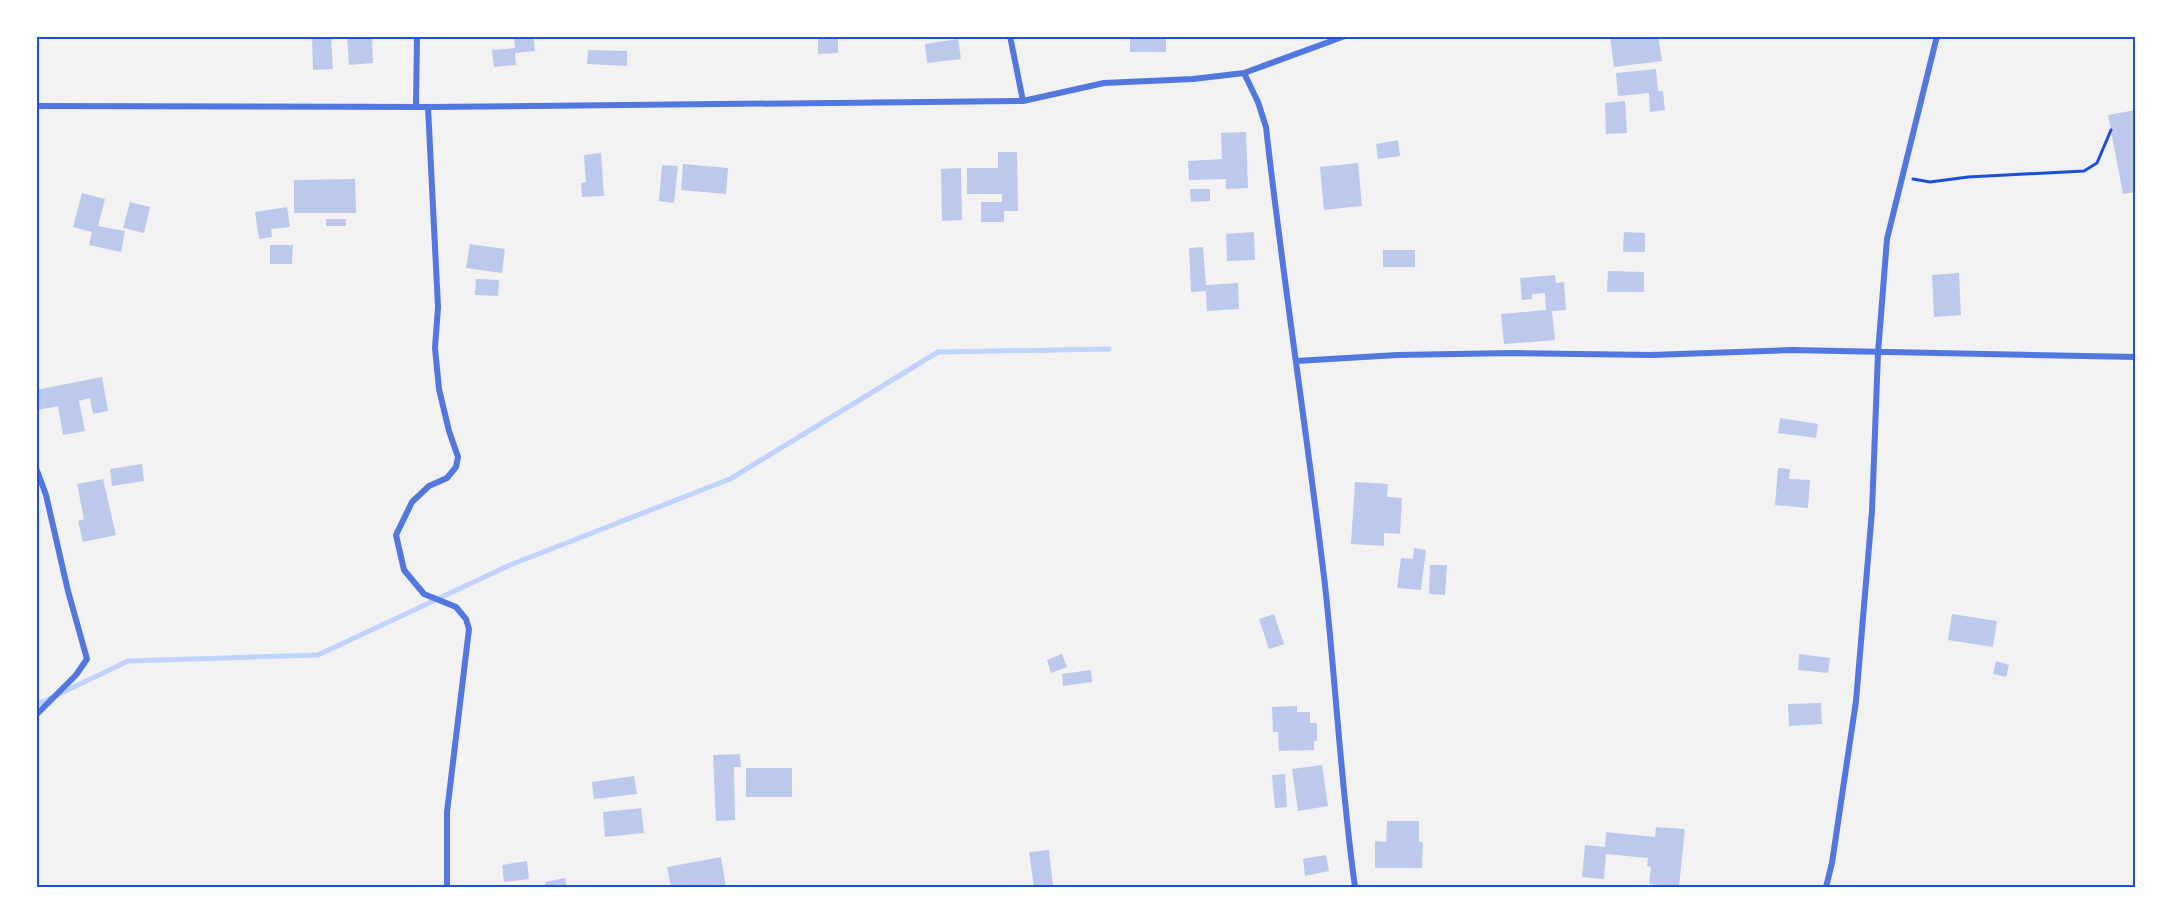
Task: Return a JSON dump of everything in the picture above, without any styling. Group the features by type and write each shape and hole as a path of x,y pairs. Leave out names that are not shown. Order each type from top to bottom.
{"street":[{"path":"416,106 417,36"},
{"path":"1010,36 1023,101"},
{"path":"36,106 428,107 1023,101 1104,83 1193,79 1244,73 1345,36"},
{"path":"1826,887 1832,863 1856,701 1872,510 1878,352 1887,239 1937,36"},
{"path":"1244,73 1258,102 1266,127 1330,627 1340,759 1355,887"},
{"path":"428,107 438,307 435,348 439,389 458,457 456,467 447,478 429,486 412,502 396,535 404,570 424,594 456,607 466,620 469,629 447,812 447,887"},
{"path":"1296,362 1397,355 1513,352 1651,356 1791,350 2136,357"},
{"path":"36,468 46,495 68,591 87,659 76,675 36,715"}],"path":[{"path":"1902,177 1930,182 1968,177 2084,171 2097,163 2111,130"}],"building":[{"path":"312,36 331,36 333,69 313,70"},
{"path":"347,36 372,36 373,63 349,65"},
{"path":"514,36 533,36 535,51 515,53 516,65 494,67 492,50 515,48"},
{"path":"818,36 838,36 838,53 818,54"},
{"path":"1130,36 1166,36 1166,52 1130,52"},
{"path":"1610,36 1658,36 1662,61 1614,67"},
{"path":"958,39 961,59 927,63 925,44"},
{"path":"588,50 627,51 627,66 587,64"},
{"path":"1656,69 1658,91 1663,91 1665,110 1650,112 1649,93 1618,96 1616,73"},
{"path":"1625,101 1627,133 1606,134 1605,103"},
{"path":"2136,110 2136,192 2123,194 2108,115"},
{"path":"1246,132 1248,188 1226,189 1226,179 1189,180 1188,161 1222,159 1221,133"},
{"path":"1398,140 1400,156 1378,159 1376,144"},
{"path":"998,152 1017,152 1018,211 1004,211 1004,222 981,222 981,202 1002,202 1002,194 967,194 967,168 998,168"},
{"path":"601,153 604,196 582,197 581,183 586,182 584,155"},
{"path":"1358,163 1362,206 1324,210 1320,167"},
{"path":"683,164 728,168 726,194 681,190"},
{"path":"662,165 678,166 674,203 659,201"},
{"path":"961,168 962,220 942,221 941,169"},
{"path":"355,179 356,213 294,213 294,180"},
{"path":"1190,189 1210,189 1210,201 1191,202"},
{"path":"82,193 105,199 98,226 125,231 121,252 89,245 92,232 73,227"},
{"path":"130,202 150,207 144,233 123,228"},
{"path":"287,207 290,227 271,229 272,237 259,239 255,212"},
{"path":"326,219 346,219 346,226 326,226"},
{"path":"1254,232 1255,260 1227,261 1226,234"},
{"path":"1624,232 1645,233 1645,252 1623,252"},
{"path":"470,244 505,249 502,273 466,268"},
{"path":"270,245 293,245 292,264 270,264"},
{"path":"1203,247 1206,285 1238,283 1239,309 1207,311 1206,291 1191,292 1189,248"},
{"path":"1383,250 1415,250 1415,267 1383,267"},
{"path":"1608,271 1644,272 1644,292 1607,292"},
{"path":"1959,273 1961,315 1934,317 1932,275"},
{"path":"1555,275 1556,283 1564,282 1566,310 1552,311 1555,340 1504,344 1501,314 1546,310 1545,293 1532,294 1532,299 1522,300 1520,278"},
{"path":"476,279 499,280 498,296 475,295"},
{"path":"102,377 108,411 93,414 90,398 79,401 85,431 63,435 58,406 38,410 36,390"},
{"path":"1780,418 1818,424 1816,438 1778,433"},
{"path":"142,464 144,481 112,486 110,469"},
{"path":"1778,468 1790,469 1789,479 1810,480 1808,508 1775,505"},
{"path":"103,479 116,535 83,542 78,521 84,519 77,484"},
{"path":"1355,482 1388,484 1387,497 1402,498 1400,534 1384,533 1384,546 1351,544"},
{"path":"1414,548 1426,550 1421,590 1397,588 1401,558 1413,559"},
{"path":"1430,565 1447,565 1445,595 1429,594"},
{"path":"1274,614 1284,644 1269,649 1259,619"},
{"path":"1952,614 1997,621 1993,647 1948,640"},
{"path":"1062,654 1067,667 1051,673 1047,660"},
{"path":"1799,654 1830,658 1828,673 1798,670"},
{"path":"1996,661 2009,665 2006,677 1993,674"},
{"path":"1091,670 1092,682 1063,686 1062,674"},
{"path":"1821,703 1822,724 1789,726 1788,704"},
{"path":"1297,706 1297,712 1310,712 1310,723 1317,723 1317,741 1314,741 1314,750 1279,751 1278,732 1273,732 1272,707"},
{"path":"740,754 741,767 734,767 735,820 716,821 713,755"},
{"path":"1322,765 1328,806 1298,811 1292,769"},
{"path":"746,768 792,768 792,797 746,797"},
{"path":"1285,774 1287,807 1275,808 1272,775"},
{"path":"634,776 637,794 594,799 592,782"},
{"path":"641,808 644,833 605,837 603,812"},
{"path":"1387,821 1419,821 1419,842 1423,842 1422,868 1375,868 1375,841 1386,842"},
{"path":"1656,827 1685,829 1679,887 1649,884 1651,867 1647,866 1648,858 1606,854 1604,879 1582,877 1585,845 1605,847 1606,832 1655,837"},
{"path":"1049,850 1053,886 1034,887 1029,852"},
{"path":"1326,855 1329,871 1305,876 1303,859"},
{"path":"721,857 726,887 671,887 667,867"},
{"path":"527,861 529,879 504,882 502,865"},
{"path":"565,878 567,887 546,887 545,882"}],"waterway":[{"path":"36,705 128,661 318,655 510,565 730,479 938,352 1109,349"}]}
